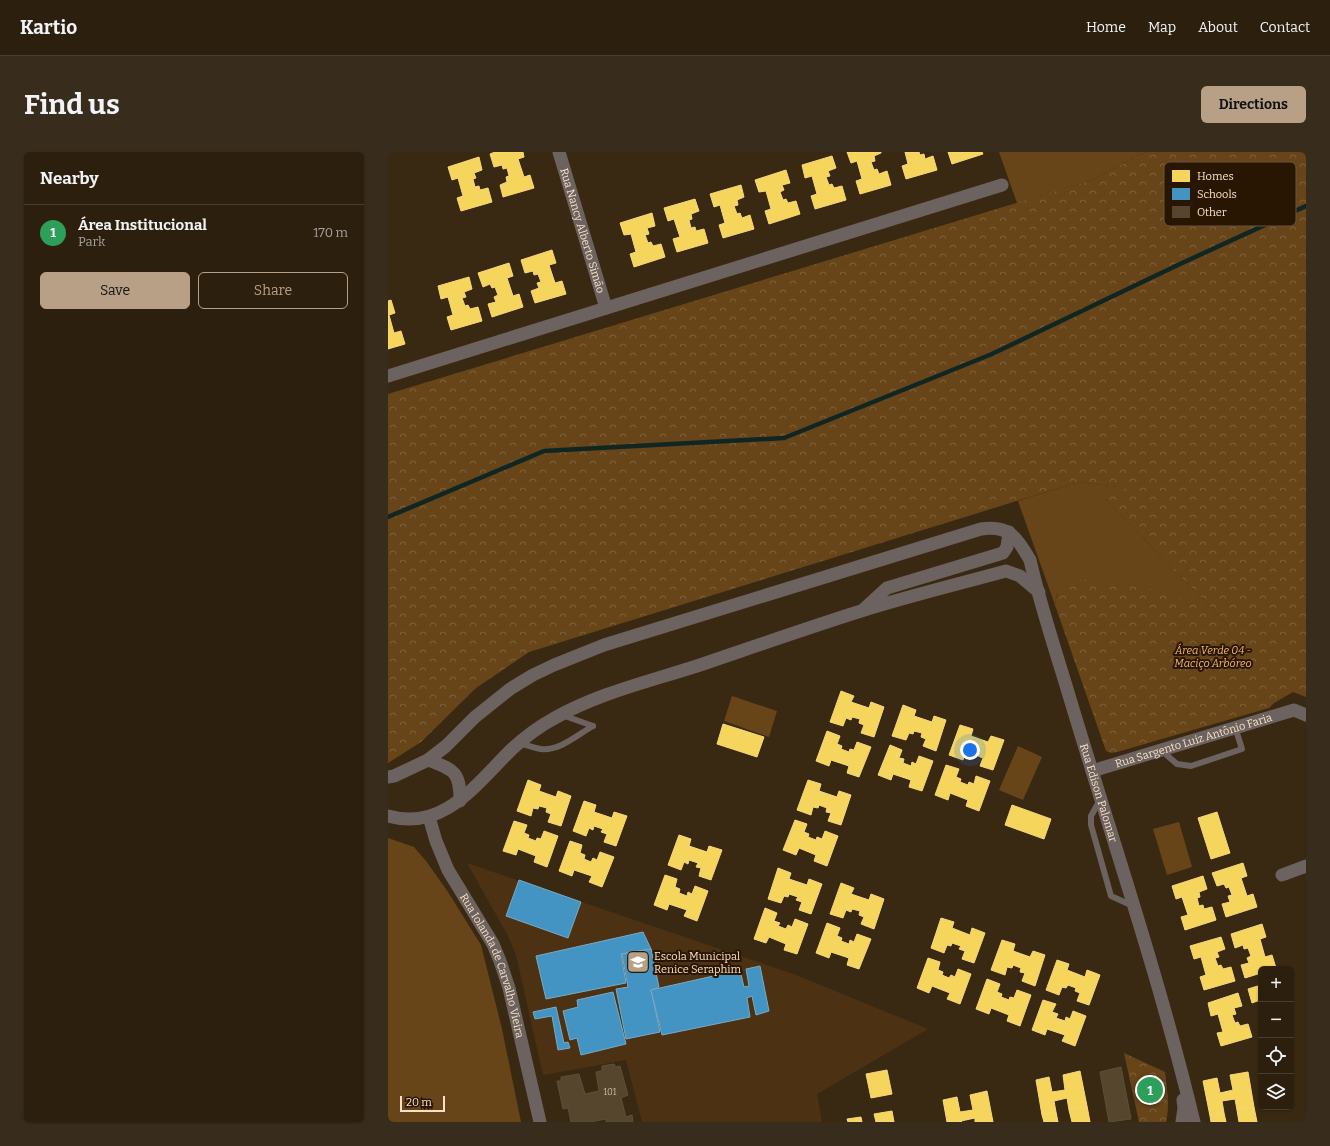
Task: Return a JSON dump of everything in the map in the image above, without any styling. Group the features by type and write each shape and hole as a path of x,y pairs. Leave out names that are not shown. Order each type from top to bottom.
{"street":[{"name":"Rua Nancy Alberto Simão","path":"560,152 606,308"},
{"path":"388,376 1002,185"},
{"path":"390,779 428,760 446,746 475,717 510,689 533,675 575,656 604,645 981,529 992,527 1000,528 1009,532 1007,547 1003,553 887,588 861,611"},
{"name":"Rua Edison Palomar","path":"1009,532 1030,560 1092,771 1135,907 1178,1059"},
{"path":"389,815 416,819 444,811 460,802 519,743 545,724 560,715 609,694 861,611 1006,570 1020,576 1039,592"},
{"name":"Rua Sargento Luiz Antônio Faria","path":"1092,771 1235,727 1300,712"},
{"path":"428,760 451,770 456,775 459,780 460,802"},
{"name":"Rua Iolanda de Carvalho Vieira","path":"429,816 436,841 448,870 486,933 500,961 511,994 540,1122"},
{"path":"1282,875 1306,866"},
{"path":"1178,1059 1184,1108 1182,1122"},
{"path":"1178,1059 1194,1122"}],"lane":[{"path":"519,743 541,749 558,747 593,726 560,715"},
{"path":"1161,750 1177,764 1191,766 1242,749 1235,727"},
{"path":"1101,799 1091,816 1091,825 1111,896 1135,907"}],"shaded area":[{"path":"467,863 796,975 928,1029 817,1094 822,1122 642,1122 626,1060 543,1075 516,955 507,934"}],"green space":[{"path":"999,152 1146,152 1092,180 1017,203"},
{"name":"Área Verde 04 - Maciço Arbóreo","path":"1146,152 1306,152 1306,540 1304,542 1304,594 1306,601 1306,697 1293,692 1274,703 1269,708 1117,752 1111,753 1106,751 1055,605 1060,589 1063,585 1073,581 1105,581 1163,592 1188,601 1228,625 1104,498 1126,488 1078,482 529,652 476,688 421,742 388,763 388,394 1092,180"},
{"path":"1078,482 1127,488 1105,499 1229,626 1163,593 1131,585 1099,580 1057,594 1055,605 1018,501"},
{"path":"1306,540 1306,601 1304,594 1304,542"},
{"path":"732,696 777,711 769,737 724,721"},
{"path":"1018,746 1042,757 1023,800 999,790"},
{"path":"1179,822 1192,867 1167,875 1153,829"},
{"path":"388,838 414,847 448,892 481,945 502,1029 521,1122 388,1122"},
{"path":"1124,1053 1165,1072 1168,1103 1166,1122 1139,1122"}],"building: Homes":[{"path":"495,152 523,152 524,157 518,159 524,177 530,175 534,188 503,197 500,185 507,182 506,177 509,176 507,168 503,169 502,165 494,167 490,154"},
{"path":"847,152 881,152 874,156 875,161 871,162 874,170 877,169 879,174 887,171 891,185 860,194 856,181 862,179 857,161 851,163"},
{"path":"905,152 919,152 920,155 924,154 925,159 933,156 937,170 906,179 902,166 908,164"},
{"path":"948,152 982,152 983,154 952,164"},
{"path":"832,156 836,168 828,171 830,176 826,177 829,185 832,184 834,188 842,186 846,200 815,209 811,196 817,194 812,176 805,178 802,165"},
{"path":"479,157 482,170 474,173 476,178 473,179 475,187 479,186 480,190 488,188 492,202 461,211 457,198 463,196 458,178 452,180 448,167"},
{"path":"786,170 790,183 782,185 784,190 780,192 783,200 786,199 788,203 796,201 800,214 769,224 765,211 771,209 766,191 759,192 755,180"},
{"path":"741,185 744,197 737,200 738,205 734,206 737,214 740,213 742,218 750,215 754,229 723,238 719,225 725,223 720,205 714,207 710,194"},
{"path":"695,199 699,211 691,214 692,219 689,220 691,228 695,227 696,231 704,229 708,243 677,252 673,239 680,237 674,219 668,221 664,208"},
{"path":"652,213 655,226 647,228 649,234 645,235 648,243 651,242 653,246 661,244 665,257 634,267 630,254 636,252 631,234 624,235 620,223"},
{"path":"552,250 556,263 549,265 555,283 562,281 566,294 535,303 531,291 539,288 537,283 541,282 538,274 534,275 533,271 525,273 521,260"},
{"path":"509,263 513,276 507,278 513,296 519,294 523,307 492,317 488,304 496,302 494,297 498,295 495,287 492,288 490,284 483,287 478,273"},
{"path":"469,277 472,289 464,292 466,297 462,298 465,306 468,305 470,309 478,307 482,321 451,330 447,317 453,315 448,297 441,299 438,286"},
{"path":"391,300 395,313 389,315 394,333 401,331 405,344 388,349 388,301"},
{"path":"841,691 854,696 851,702 869,708 871,702 884,707 874,737 861,733 864,725 859,723 860,719 852,717 851,720 846,718 843,726 830,722"},
{"path":"903,705 916,710 914,716 932,722 934,716 946,720 936,751 923,746 926,739 921,737 922,733 914,731 913,734 909,733 906,740 892,736"},
{"path":"723,724 764,737 757,757 717,744"},
{"path":"960,725 973,729 971,736 988,742 991,736 1004,740 993,770 980,766 983,758 978,756 979,753 971,750 970,753 965,752 963,760 949,755"},
{"path":"827,731 840,736 837,744 842,746 841,749 849,752 850,749 854,750 857,742 871,747 859,777 847,773 849,766 831,760 829,766 816,761"},
{"path":"890,745 902,750 899,758 904,759 903,763 911,766 912,762 916,764 919,756 933,761 922,791 909,787 911,780 893,774 891,780 878,775"},
{"path":"946,765 959,769 956,777 961,779 960,782 968,785 969,782 974,784 976,776 990,781 979,811 966,806 968,800 950,793 948,800 935,795"},
{"path":"528,780 541,785 539,791 556,797 558,791 571,796 561,826 548,822 551,814 546,812 547,808 539,806 538,809 533,808 531,816 517,811"},
{"path":"808,780 821,784 819,791 837,797 839,791 851,795 841,825 828,821 831,813 826,812 827,808 819,805 818,808 813,807 811,815 797,810"},
{"path":"584,801 596,805 594,812 612,818 614,812 627,816 616,846 604,842 607,834 601,832 603,829 594,826 593,830 589,828 586,836 573,831"},
{"path":"1012,805 1051,819 1044,839 1005,825"},
{"path":"1217,812 1230,853 1211,859 1198,818"},
{"path":"795,820 807,824 804,832 809,834 808,837 816,840 817,837 822,839 825,831 838,836 827,866 814,861 816,855 799,848 796,855 783,850"},
{"path":"514,821 527,825 524,833 529,835 528,838 536,841 537,838 541,839 544,831 558,836 547,867 534,862 536,856 518,849 516,855 503,851"},
{"path":"679,835 691,839 689,846 707,852 709,846 722,850 711,880 699,876 701,868 696,867 698,863 689,860 688,864 684,862 681,870 668,865"},
{"path":"570,841 582,845 580,853 585,855 584,859 591,862 593,858 597,860 600,852 614,857 602,887 589,882 592,876 574,870 572,876 559,871"},
{"path":"1243,863 1247,876 1241,878 1247,896 1253,894 1257,907 1226,917 1222,904 1230,902 1228,896 1232,895 1229,887 1226,888 1224,884 1217,886 1212,873"},
{"path":"778,868 791,873 789,879 807,885 809,879 822,884 811,914 799,910 802,902 796,900 798,897 789,894 788,897 784,896 781,903 768,899"},
{"path":"665,875 677,879 675,887 680,889 679,893 687,896 688,892 692,894 695,886 708,891 697,921 684,916 687,910 669,904 667,910 654,905"},
{"path":"1203,876 1207,889 1199,892 1200,897 1197,898 1199,906 1203,905 1204,909 1212,907 1216,920 1185,930 1181,917 1188,915 1182,897 1176,899 1172,886"},
{"path":"841,883 854,888 851,894 869,900 871,894 884,899 874,929 861,924 864,917 859,915 860,911 852,909 851,912 846,910 843,918 830,914"},
{"path":"765,908 777,913 774,921 780,923 778,926 786,929 788,925 792,927 795,919 808,924 797,954 784,950 786,944 769,937 766,943 754,939"},
{"path":"941,918 954,922 952,928 970,935 972,928 985,933 974,963 962,959 965,951 959,949 961,946 952,943 951,946 947,945 944,953 931,948"},
{"path":"827,923 840,928 837,936 842,938 841,941 849,944 850,940 854,942 857,934 871,939 859,969 847,965 849,958 831,952 829,958 816,953"},
{"path":"1262,924 1266,937 1260,939 1265,957 1272,955 1275,966 1258,966 1258,974 1245,978 1241,965 1249,963 1247,958 1251,956 1248,948 1244,949 1243,945 1235,948 1231,934"},
{"path":"1221,937 1225,949 1217,952 1219,957 1215,958 1218,966 1221,965 1223,969 1231,967 1235,981 1204,990 1200,977 1206,975 1201,957 1194,959 1190,946"},
{"path":"1002,940 1015,944 1013,951 1030,957 1033,951 1045,955 1035,986 1022,981 1025,973 1020,972 1021,968 1013,965 1012,968 1007,967 1005,975 991,970"},
{"path":"928,958 940,962 938,970 943,972 942,975 949,978 951,975 955,977 958,969 971,974 960,1004 947,999 950,993 932,986 929,993 917,988"},
{"path":"1057,960 1069,964 1067,970 1085,977 1087,970 1100,975 1089,1005 1077,1001 1080,993 1075,991 1076,988 1068,985 1066,988 1062,987 1059,995 1046,990"},
{"path":"987,979 1000,984 997,992 1002,994 1001,997 1009,1000 1010,997 1014,998 1017,990 1031,995 1020,1026 1007,1021 1009,1015 991,1008 989,1014 976,1009"},
{"path":"1258,986 1258,1001 1252,1003 1248,989"},
{"path":"1238,993 1242,1006 1234,1008 1236,1014 1232,1015 1235,1023 1238,1022 1240,1026 1248,1024 1252,1037 1221,1046 1217,1033 1223,1032 1218,1014 1211,1016 1208,1003"},
{"path":"1043,1000 1056,1004 1052,1012 1058,1014 1056,1018 1065,1021 1066,1017 1070,1019 1073,1011 1086,1016 1075,1046 1062,1041 1065,1035 1047,1029 1045,1035 1032,1030"},
{"path":"887,1070 892,1094 871,1098 866,1074"},
{"path":"1080,1071 1087,1106 1069,1110 1067,1098 1054,1101 1056,1112 1042,1115 1036,1080 1049,1077 1052,1092 1065,1090 1063,1075"},
{"path":"1248,1072 1254,1107 1237,1110 1235,1099 1222,1101 1224,1113 1210,1116 1203,1081 1217,1078 1220,1093 1233,1090 1230,1075"},
{"path":"987,1091 993,1122 975,1122 975,1118 961,1121 962,1122 947,1122 943,1100 957,1097 960,1112 973,1110 970,1095"},
{"path":"1087,1106 1090,1122 1072,1122 1069,1110"},
{"path":"1254,1107 1257,1122 1239,1122 1237,1110"},
{"path":"892,1111 894,1122 876,1122 874,1114"},
{"path":"1056,1112 1058,1122 1044,1122 1042,1115"},
{"path":"1224,1113 1226,1122 1211,1122 1210,1116"},
{"path":"861,1117 862,1122 848,1122 847,1119"}],"building: Schools":[{"path":"519,880 581,902 568,938 506,916"},
{"path":"643,932 651,949 621,954 626,983 546,999 536,956"},
{"path":"651,949 659,987 651,990 660,1032 626,1039 616,989 628,987 622,954"},
{"name":"Escola Municipal Renice Seraphim","path":"760,966 769,1011 756,1015 752,996 747,998 750,1017 662,1035 651,990 740,970 744,987 749,986 746,969"},
{"path":"613,992 626,1044 581,1055 577,1038 570,1040 563,1011 578,1007 577,1000"},
{"path":"556,1007 564,1043 568,1042 570,1048 558,1050 552,1016 535,1019 533,1012"}],"building: Other":[{"path":"614,1064 616,1067 620,1066 628,1095 621,1098 626,1117 632,1115 633,1122 606,1122 606,1119 590,1122 571,1122 568,1108 563,1109 557,1081 561,1081 561,1077 579,1074 585,1094 599,1091 596,1072 602,1071 602,1066"},
{"path":"1121,1067 1131,1119 1109,1122 1100,1072"}],"waterway":[{"path":"1296,211 1306,206"},
{"path":"388,517 544,451 784,438 992,354 1263,226"}],"place":[{"name":"Escola Municipal Renice Seraphim","path":"638,962"},
{"name":"Área Institucional","path":"1150,1090"}]}
